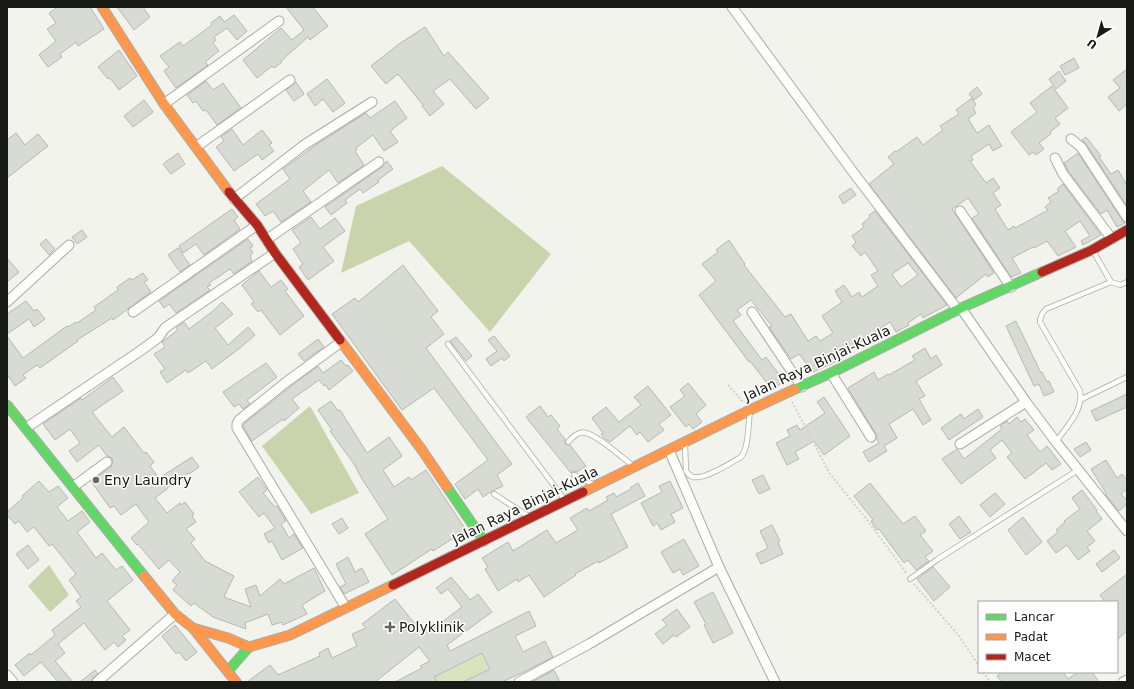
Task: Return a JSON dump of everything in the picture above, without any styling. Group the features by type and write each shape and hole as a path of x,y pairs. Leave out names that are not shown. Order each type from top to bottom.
{"main road":[{"path":"102,7 164,104 234,199 256,225 275,253 422,450 484,541"},
{"name":"Jalan Raya Binjai-Kuala","path":"249,646 290,635 960,309 1092,250 1112,239 1126,234"},
{"path":"7,405 175,614 193,628 236,682"},
{"path":"193,628 249,646 228,671"}],"street":[{"path":"732,7 853,172 960,309 1056,442 1127,531"},
{"path":"164,104 279,21"},
{"path":"196,147 290,80"},
{"path":"234,199 304,145 372,102"},
{"path":"1071,139 1080,146 1127,217"},
{"path":"1055,158 1063,174 1112,239"},
{"path":"266,240 379,162"},
{"path":"960,211 1011,287"},
{"path":"133,312 256,225"},
{"path":"7,302 69,245"},
{"path":"26,428 140,351 158,338 165,328 275,253"},
{"path":"752,312 802,387"},
{"path":"341,342 285,383 236,424 346,608"},
{"path":"831,373 871,437"},
{"path":"960,444 1026,402"},
{"path":"669,450 719,567 775,682"},
{"path":"73,487 107,462"},
{"path":"519,682 589,644 719,567"},
{"path":"97,682 175,614"},
{"path":"7,675 13,682"},
{"path":"1123,682 1127,680"}],"lane":[{"path":"1092,250 1111,282 1120,285 1127,282"},
{"path":"1056,442 1079,409 1082,399 1080,391 1040,322 1040,318 1046,309 1111,282"},
{"path":"448,344 565,501"},
{"path":"1082,399 1127,377"},
{"path":"685,442 686,471 689,475 700,477 719,469 743,455 746,446 750,410"},
{"path":"568,442 575,434 586,433 596,437 635,467"},
{"path":"910,579 938,559 1078,470"},
{"path":"574,475 596,486"},
{"path":"494,494 531,518"}],"path":[{"path":"728,385 750,410"},
{"path":"788,393 830,474 868,521 910,579 959,636 978,664"},
{"path":"984,673 990,682"}],"green space":[{"path":"442,166 551,254 490,332 409,241 341,273 356,206"},
{"path":"310,406 359,493 311,514 262,446"},
{"path":"49,565 69,595 50,612 28,586"},
{"path":"482,653 490,669 463,682 437,682 434,677"}],"building":[{"path":"58,7 90,7 104,29 78,46 76,42 60,54 62,57 48,67 39,55 56,41 47,29 56,23 49,13"},
{"path":"117,7 143,7 150,17 134,30"},
{"path":"286,7 313,7 328,26 310,40 308,37 281,61 282,62 274,68 272,66 257,78 243,60 281,28 292,40 304,30"},
{"path":"234,15 247,31 237,40 227,28 214,37 216,40 213,43 219,51 205,62 208,65 176,88 164,71 169,67 160,56 180,42 183,46 212,25 211,23 220,16 224,22"},
{"path":"425,27 444,56 448,52 489,98 476,109 450,79 433,91 444,104 430,116 398,74 386,84 371,66 399,44"},
{"path":"119,50 137,76 119,90 110,78 108,79 98,67"},
{"path":"1074,58 1079,68 1065,75 1060,66"},
{"path":"1127,69 1127,104 1119,111 1108,97 1120,88 1113,80"},
{"path":"1059,71 1066,81 1056,89 1049,79"},
{"path":"327,79 345,103 333,112 323,99 315,106 307,94"},
{"path":"206,81 213,90 223,83 241,108 217,125 206,110 203,111 196,101 193,103 187,95"},
{"path":"296,82 304,94 294,101 286,90"},
{"path":"1052,86 1068,108 1055,118 1060,124 1050,132 1051,134 1039,143 1044,149 1036,155 1033,152 1029,155 1011,132 1037,112 1030,103"},
{"path":"977,87 982,94 974,100 969,94"},
{"path":"972,98 976,105 973,108 976,113 968,119 977,133 989,125 1002,146 993,151 989,144 971,156 973,160 970,161 986,183 993,178 1000,188 993,193 1001,205 995,209 1008,230 1014,226 1015,228 1048,210 1045,207 1051,202 1048,198 1059,191 1057,189 1063,184 1101,235 1083,245 1081,241 1090,236 1080,221 1065,231 1076,247 1058,256 1047,241 1034,248 1033,247 1012,258 1021,273 1011,277 972,218 979,214 968,198 952,209 994,273 988,277 986,274 956,298 869,184 894,164 888,157 895,151 896,152 917,137 923,145 943,130 940,126 959,114 956,110"},
{"path":"144,100 153,112 133,127 124,116"},
{"path":"395,101 407,118 390,131 398,142 384,151 373,135 356,148 357,150 355,151 364,165 338,183 329,170 303,191 311,202 281,222 273,211 265,216 256,204 290,179 283,169 316,145 366,113 370,118"},
{"path":"232,129 243,145 262,130 272,143 269,145 274,151 262,160 258,154 234,171 216,147 224,141 221,137"},
{"path":"16,133 25,145 38,134 48,146 7,178 7,140"},
{"path":"1086,137 1101,156 1099,157 1111,174 1118,170 1127,185 1127,206 1082,140"},
{"path":"178,153 185,164 171,174 163,164"},
{"path":"1078,153 1125,223 1117,227 1107,210 1101,214 1068,171 1064,163"},
{"path":"387,161 393,169 378,180 379,182 363,193 360,189 345,200 347,203 331,215 325,207 382,167"},
{"path":"851,188 856,195 843,204 839,196"},
{"path":"232,209 238,217 234,220 240,229 204,255 196,244 183,253 179,246"},
{"path":"875,211 947,305 923,318 921,314 908,323 909,325 896,332 890,322 840,356 842,359 813,372 799,354 791,359 769,327 772,326 751,300 737,310 741,315 733,321 762,360 766,357 784,381 772,390 699,295 716,281 702,264 718,252 716,250 729,240 745,264 744,265 785,317 791,314 808,341 816,336 820,341 833,333 822,316 842,302 835,291 844,285 852,297 859,292 862,297 878,286 871,275 878,271 865,252 861,256 852,246 856,242 852,236 864,227 862,224 870,217 869,215","holes":["908,263 918,275 901,287 892,274"]},
{"path":"311,217 320,229 335,218 345,231 323,247 334,261 308,280 299,267 303,264 293,249 301,243 292,230"},
{"path":"82,230 87,237 77,244 72,237"},
{"path":"46,239 55,249 49,255 40,244"},
{"path":"248,239 253,246 250,248 253,253 250,256 252,261 234,274 230,269 209,283 211,285 207,287 210,290 176,313 169,304 164,308 159,301"},
{"path":"178,248 190,265 180,272 168,255"},
{"path":"7,258 19,272 7,282"},
{"path":"403,265 438,311 431,317 444,334 426,348 512,464 497,475 503,486 483,497 478,489 465,499 455,484 488,460 434,388 402,410 332,314 355,298 358,302"},
{"path":"259,271 271,287 281,280 288,289 285,291 304,316 280,335 261,310 258,312 251,304 254,302 242,285"},
{"path":"143,273 148,280 144,282 151,292 113,320 112,318 77,340 78,341 40,368 37,365 23,375 26,378 15,386 7,374 7,336 23,358 67,326 68,327 76,322 77,323 96,310 94,307 118,290 117,287 130,278 132,280"},
{"path":"26,301 34,311 37,309 45,319 34,327 29,319 7,334 7,314"},
{"path":"222,302 233,314 215,328 228,345 248,327 255,335 212,369 206,361 188,373 186,370 167,383 160,372 165,369 154,354 165,347 162,342 178,330 176,328 184,322 189,329 213,311"},
{"path":"1016,321 1041,373 1042,372 1047,382 1049,381 1054,392 1044,396 1039,384 1034,386 1006,326"},
{"path":"494,336 510,356 504,361 502,358 491,366 486,359 497,351 488,340"},
{"path":"456,337 472,356 466,361 450,341"},
{"path":"318,339 324,347 304,361 298,354"},
{"path":"925,348 931,359 936,355 942,365 916,381 925,396 919,399 931,420 923,425 913,409 889,424 897,438 884,446 887,451 869,462 863,452 879,443 876,434 848,388 874,372 878,380 888,374 889,375 915,360 912,356"},
{"path":"341,360 353,371 329,390 326,385 324,386 319,380 292,399 299,408 284,421 283,419 252,441 243,426 244,424 318,366 323,373"},
{"path":"266,363 277,377 247,400 250,404 243,409 239,404 234,407 223,392"},
{"path":"113,377 123,391 92,412 112,437 124,427 144,453 146,452 154,462 150,466 159,478 192,457 199,467 189,474 188,473 155,498 167,513 180,503 181,505 185,502 194,514 192,516 196,522 186,529 195,539 191,543 205,561 234,576 224,597 251,607 245,589 256,585 260,596 280,579 284,584 314,568 325,591 302,605 307,614 283,625 282,622 272,625 268,614 245,623 246,629 213,617 194,603 191,606 173,590 177,585 172,581 180,572 169,560 159,569 131,538 149,522 136,504 121,515 114,506 110,508 91,481 111,467 113,462 112,458 107,456 99,445 77,462 69,451 80,443 70,429 55,440 43,424 81,398 82,400"},
{"path":"688,383 706,405 696,414 702,422 693,429 689,424 686,427 670,407 685,396 680,390"},
{"path":"648,386 671,415 659,424 664,430 648,442 640,432 637,435 630,426 610,442 604,438 601,434 603,433 592,418 606,407 619,422 641,405 634,397"},
{"path":"1127,394 1127,407 1096,421 1091,411"},
{"path":"824,397 850,436 824,455 814,441 795,452 799,459 787,465 776,443 790,436 787,430 797,425 800,430 825,413 817,402"},
{"path":"331,401 338,411 340,410 367,453 389,437 402,456 383,470 394,487 409,477 411,480 426,470 468,533 459,539 457,536 433,551 432,549 392,575 365,534 388,519 354,464 330,431 332,430 318,410"},
{"path":"540,406 548,417 551,415 560,426 557,429 565,439 565,444 570,445 586,466 577,472 573,471 571,473 526,417"},
{"path":"978,409 983,417 949,440 941,428 961,414 964,419"},
{"path":"1017,417 1021,422 1025,419 1034,430 1027,435 1040,452 1047,446 1061,464 1052,470 1046,463 1025,479 1007,457 1012,453 1002,440 990,450 996,458 961,484 942,459 957,449 964,459 1002,429 1000,426 1007,421 1009,424"},
{"path":"1086,442 1091,450 1080,457 1074,449"},
{"path":"1106,460 1117,478 1122,474 1127,480 1127,489 1121,494 1127,500 1127,504 1119,511 1105,494 1106,493 1091,469"},
{"path":"763,475 770,489 759,494 752,480"},
{"path":"258,477 267,490 263,493 275,507 277,506 286,521 281,524 289,538 294,534 303,548 282,560 272,541 269,543 264,534 275,528 264,513 259,517 239,492"},
{"path":"39,481 49,492 58,486 68,498 57,507 68,521 82,511 90,522 77,532 96,558 102,553 116,570 122,566 133,580 107,601 130,630 122,636 126,640 118,647 114,642 105,650 84,623 58,644 65,653 55,661 73,682 58,682 41,662 24,676 15,665 30,653 31,655 55,635 52,630 81,607 76,601 81,597 69,580 76,574 52,544 49,546 34,527 27,532 19,521 15,524 7,515 7,512 23,498 22,496"},
{"path":"670,481 683,508 671,514 675,522 661,530 657,523 653,526 641,503 662,492 659,486"},
{"path":"638,483 645,496 611,514 628,547 575,574 576,575 544,597 529,575 518,582 517,579 498,591 485,569 488,567 482,558 508,542 513,551 547,530 556,543 578,530 570,518 587,508 589,511 608,500 606,497 614,493 616,497 631,489 630,488"},
{"path":"870,483 903,524 915,516 926,531 920,535 933,551 925,557 929,561 916,570 908,560 904,563 879,529 877,530 871,521 873,520 854,496"},
{"path":"1082,490 1102,519 1087,531 1095,541 1087,547 1090,551 1078,560 1067,545 1056,553 1047,541 1058,532 1056,530 1065,522 1064,521 1080,509 1072,498"},
{"path":"995,493 1005,504 990,517 980,505"},
{"path":"959,516 971,532 960,539 949,524"},
{"path":"1023,517 1042,542 1026,555 1008,530"},
{"path":"342,518 348,528 339,534 332,524"},
{"path":"772,525 780,541 778,542 783,554 761,564 756,554 768,548 760,531"},
{"path":"684,539 699,566 683,575 680,569 673,573 661,552"},
{"path":"28,545 39,560 28,569 16,554"},
{"path":"1114,550 1120,558 1102,572 1096,564"},
{"path":"348,557 355,572 362,568 369,582 344,594 340,587 346,584 336,564"},
{"path":"933,567 950,587 934,601 917,579"},
{"path":"1127,574 1127,631 1118,639 1118,601 1104,601 1100,595"},
{"path":"451,577 470,600 478,594 492,612 447,645 450,651 529,611 536,626 515,636 523,652 545,641 553,657 502,682 463,682 490,669 482,653 434,677 437,682 395,682 422,668 420,666 430,661 419,647 375,682 247,682 270,665 278,675 320,656 319,653 328,648 332,658 357,646 352,634 366,628 362,624 395,599 415,624 418,621 427,633 462,607 448,589 441,594 436,588"},
{"path":"713,592 733,633 713,643 704,625 706,624 694,602"},
{"path":"677,609 690,627 676,637 674,635 663,644 655,634 667,625 662,620"},
{"path":"175,625 197,652 186,661 179,652 176,654 162,636"},
{"path":"95,670 98,674 91,682 80,682"},
{"path":"554,670 560,682 532,682"},
{"path":"1001,673 1064,673 1068,679 1077,673 1093,673 1099,682 1002,682 997,676"}],"traffic: fast":[{"path":"795,389 831,373 961,308 1042,272"},
{"path":"7,405 144,576"},
{"path":"447,487 484,541"},
{"path":"228,671 249,647"}],"traffic: slow":[{"path":"102,7 164,104 229,192"},
{"path":"340,340 422,450 447,487"},
{"path":"583,492 795,389"},
{"path":"144,576 175,614 193,628 228,638 249,647 290,635 393,585"},
{"path":"193,628 236,682"}],"traffic: jam":[{"path":"229,192 257,225 275,253 340,340"},
{"path":"1042,272 1092,250 1127,230"},
{"path":"393,585 583,492"}],"place":[{"name":"Eny Laundry","path":"96,480"},
{"name":"Polyklinik","path":"390,627"}]}
